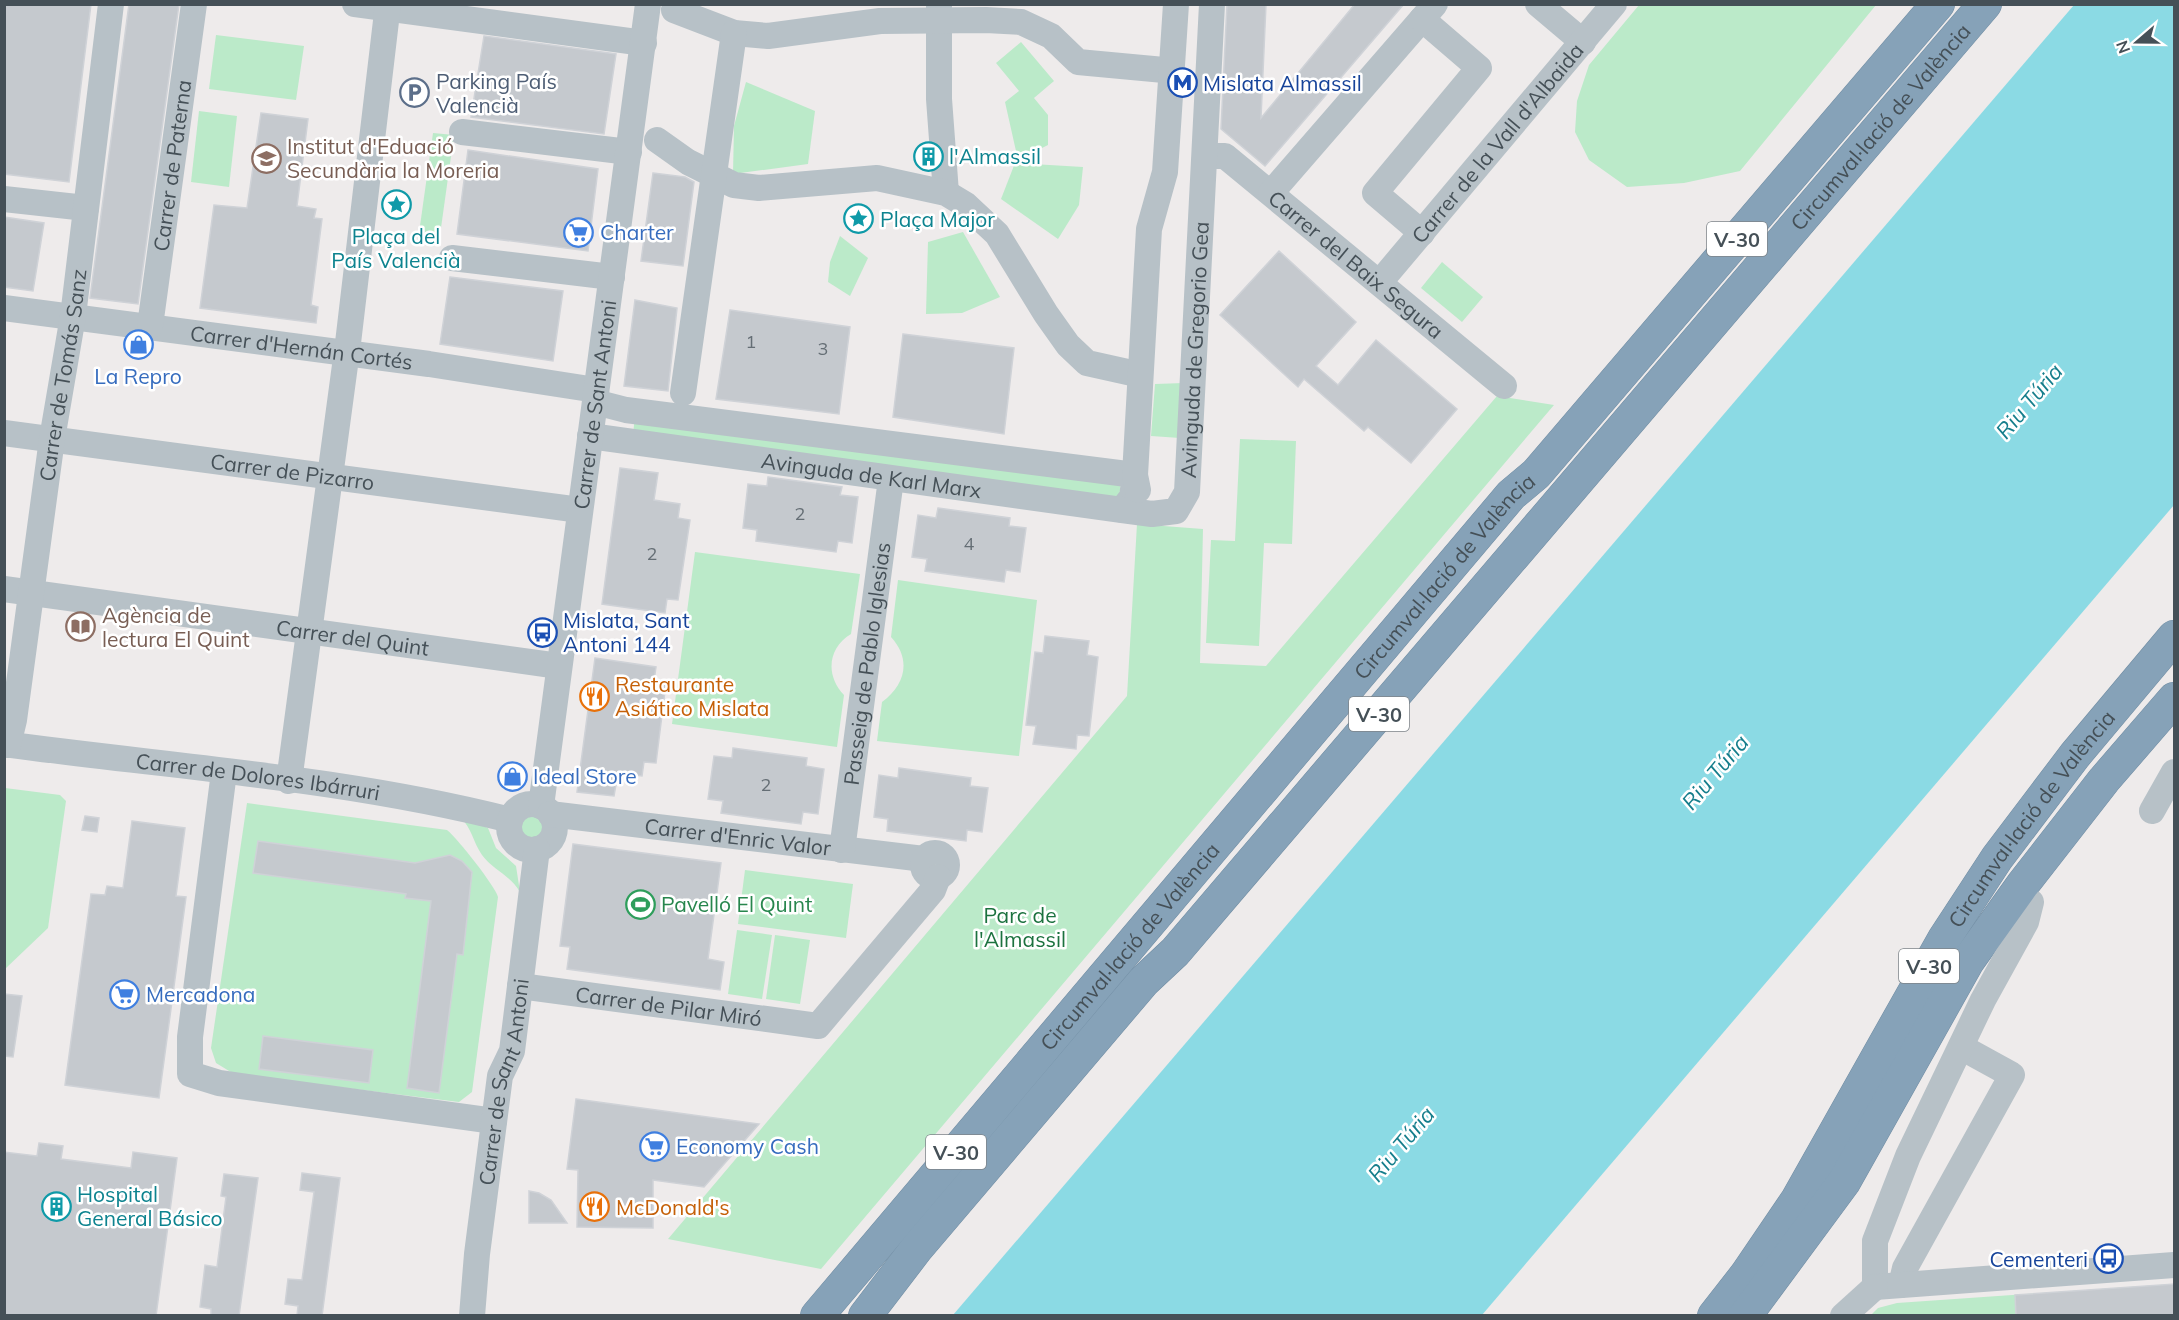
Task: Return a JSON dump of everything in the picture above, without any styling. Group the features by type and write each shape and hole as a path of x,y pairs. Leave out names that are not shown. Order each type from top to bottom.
{"highway":[{"name":"Circumval·lació de València","path":"817,1316 1504,504 1536,474 1938,4"},
{"name":"Circumval·lació de València","path":"865,1316 917,1248 1144,981 1175,952 1985,4"},
{"path":"1144,981 1162,946 1228,866 1319,739 1518,501 1536,474"},
{"name":"Circumval·lació de València","path":"1714,1316 1746,1275 1797,1200 1944,939 1997,858 2075,754 2175,637"},
{"name":"Circumval·lació de València","path":"1745,1316 1844,1182 1968,961 2030,874 2104,780 2175,699"},
{"path":"1768,1316 1827,1216 1844,1182"}],"street":[{"name":"Carrer de Tomás Sanz","path":"6,745 14,720 52,439 73,316 111,4"},
{"name":"Carrer de Paterna","path":"150,326 194,4"},
{"path":"355,4 644,43"},
{"name":"Carrer de Sant Antoni","path":"546,810 559,666 648,4"},
{"path":"1122,510 1132,497 1135,475 1149,229 1165,172 1176,4"},
{"name":"Avinguda de Gregorio Gea","path":"1152,514 1176,511 1187,492 1212,4"},
{"path":"1538,4 1583,42"},
{"name":"Carrer de la Vall d'Albaida","path":"1380,282 1614,4"},
{"path":"289,781 331,476 387,7"},
{"path":"674,10 734,33 768,36 939,12 1021,22 1051,36 1078,62 1164,70"},
{"path":"939,12 939,99 946,193"},
{"path":"1271,193 1429,12 1479,68 1375,193 1422,233"},
{"path":"683,393 734,33"},
{"path":"462,132 629,152"},
{"path":"657,140 713,176 734,185 759,188 877,178 946,193 966,205 997,234 1068,345 1087,363 1132,373"},
{"name":"Carrer del Baix Segura","path":"1205,156 1225,156 1504,386"},
{"path":"4,199 86,208"},
{"path":"452,258 612,277"},
{"name":"Carrer d'Hernán Cortés","path":"4,308 346,354 596,396"},
{"name":"Avinguda de Karl Marx","path":"596,396 626,410 1135,475"},
{"name":"Carrer de Pizarro","path":"4,433 580,510"},
{"name":"Avinguda de Karl Marx","path":"590,436 1152,514"},
{"path":"1135,475 1138,494 1152,514"},
{"name":"Passeig de Pablo Iglesias","path":"842,849 891,479"},
{"name":"Carrer del Quint","path":"4,589 559,666"},
{"name":"Carrer de Dolores Ibárruri","path":"6,745 224,772 451,805 510,820"},
{"path":"224,772 190,1037 190,1074 219,1083 494,1121"},
{"path":"2152,812 2175,772"},
{"path":"524,806 546,810 554,820 553,836 544,847 531,851 518,845 510,834 510,820 524,806"},
{"name":"Carrer d'Enric Valor","path":"546,810 842,849 931,868 933,890 818,1026"},
{"name":"Carrer de Sant Antoni","path":"472,1316 500,1076 512,1051 537,849"},
{"path":"1875,1287 1875,1241 1908,1156 2026,922 2031,902"},
{"name":"Carrer de Pilar Miró","path":"520,986 818,1026"},
{"path":"1901,1285 1905,1268 2012,1074 1961,1047"},
{"path":"1843,1316 1875,1287 2175,1265"}],"green space":[{"path":"1639,5 1876,5 1740,171 1684,183 1627,187 1589,160 1575,132 1577,101 1589,65"},
{"path":"216,35 304,46 296,100 209,89"},
{"path":"1021,42 1054,81 1034,98 1048,115 1048,145 1018,160 1005,102 1019,91 996,63"},
{"path":"746,82 815,111 808,164 733,174 734,126"},
{"path":"199,111 237,116 229,187 191,182"},
{"path":"433,133 454,135 440,235 419,233"},
{"path":"1015,163 1083,167 1079,205 1058,239 1001,199"},
{"path":"963,232 1000,297 962,313 926,314 928,242"},
{"path":"840,236 868,258 850,296 828,282 830,262"},
{"path":"1442,262 1483,297 1462,322 1421,288"},
{"path":"1184,383 1180,438 1151,436 1155,384"},
{"name":"Parc de l'Almassil","path":"1497,396 1554,405 821,1269 668,1239 1127,696 1137,524 1203,529 1200,663 1266,666"},
{"path":"635,414 1121,483 1118,504 633,436"},
{"path":"1240,439 1296,441 1292,544 1264,543 1259,646 1206,643 1211,540 1235,541"},
{"path":"695,552 860,574 851,634 838,647 832,662 834,679 844,695 837,747 672,724"},
{"path":"898,580 1037,600 1019,756 877,741 882,702 896,688 903,672 902,654 891,637"},
{"path":"5,788 60,795 66,801 48,928 5,969"},
{"path":"247,803 447,830 483,873 498,897 472,1092 459,1102 234,1074 216,1063 211,1048"},
{"path":"532,812 543,816 547,827 543,838 532,842 521,838 517,827 521,816"},
{"path":"460,817 488,828 496,848 516,866 520,892 482,855"},
{"path":"745,870 853,884 846,938 738,924"},
{"path":"737,930 772,935 762,999 728,994"},
{"path":"775,935 810,940 800,1004 766,999"},
{"path":"2174,1284 2174,1315 1870,1316 1878,1308 1897,1303"}],"water":[{"name":"Riu Túria","path":"2074,5 2174,5 2174,505 1482,1315 953,1315"}],"building":[{"path":"4,4 91,4 69,182 4,174"},
{"path":"129,4 179,4 138,304 90,298"},
{"path":"1227,4 1266,4 1261,118 1355,4 1404,4 1265,166 1221,129"},
{"path":"484,36 616,54 604,134 471,117"},
{"path":"261,113 308,119 297,206 316,209 314,218 322,219 311,305 318,307 316,323 200,308 214,205 247,208"},
{"path":"468,150 598,169 588,251 457,234"},
{"path":"653,173 685,177 694,182 683,266 641,261"},
{"path":"4,217 44,223 33,291 4,287"},
{"path":"1279,251 1356,322 1316,366 1338,385 1376,340 1457,409 1411,463 1368,427 1364,431 1304,379 1298,387 1220,315"},
{"path":"450,277 563,291 553,361 440,344"},
{"path":"635,300 677,308 668,391 624,386"},
{"path":"730,310 850,327 839,414 716,399"},
{"path":"903,334 1014,348 1004,434 893,417"},
{"path":"620,468 658,473 654,500 680,504 678,518 690,520 678,600 667,599 665,613 602,604"},
{"path":"768,477 842,487 840,495 858,497 852,543 838,541 836,552 756,541 757,530 743,528 748,484 767,486"},
{"path":"938,508 1010,518 1009,526 1026,528 1020,572 1006,570 1004,582 925,571 927,559 912,557 918,515 936,518"},
{"path":"1045,636 1089,641 1087,655 1098,657 1089,736 1077,735 1076,749 1033,744 1036,726 1026,725 1035,652 1043,653"},
{"path":"595,658 656,667 654,681 666,683 656,763 644,762 642,776 618,773 614,796 577,792"},
{"path":"733,748 807,758 806,766 824,769 818,814 803,812 801,824 721,813 723,801 708,799 714,756 732,758"},
{"path":"899,768 971,778 970,786 988,788 982,832 967,830 966,841 887,831 888,819 874,817 879,775 898,778"},
{"path":"85,816 99,818 97,832 82,830"},
{"name":"Mercadona","path":"132,821 185,828 176,896 186,897 159,1098 65,1085 91,894 105,895 107,886 123,888"},
{"path":"258,841 415,863 450,855 462,861 472,872 463,955 457,954 439,1093 407,1088 431,901 405,898 406,894 253,873"},
{"name":"Pavelló El Quint","path":"573,844 721,863 708,959 724,962 720,990 567,969 570,947 560,946"},
{"path":"4,994 22,996 13,1057 4,1056"},
{"path":"263,1036 373,1050 369,1083 259,1069"},
{"name":"Economy Cash","path":"576,1099 759,1124 704,1187 653,1180 653,1228 577,1227 578,1170 567,1169"},
{"path":"39,1143 63,1146 61,1159 131,1168 133,1152 177,1158 156,1316 4,1316 4,1152 37,1156"},
{"path":"302,1173 340,1178 322,1316 297,1316 298,1306 285,1304 288,1279 302,1280 314,1192 300,1190"},
{"path":"224,1174 258,1178 239,1316 211,1316 211,1309 200,1307 205,1265 217,1267 226,1197 221,1196"},
{"path":"529,1191 539,1193 551,1200 567,1223 529,1223"},
{"path":"2175,1284 2175,1316 2016,1316 2015,1295"}],"place":[{"name":"Mislata Almassil","path":"1182,83"},
{"name":"Parking País Valencià","path":"415,93"},
{"name":"l'Almassil","path":"928,156"},
{"name":"Institut d'Eduació Secundària la Moreria","path":"266,158"},
{"name":"Plaça del País Valencià","path":"396,205"},
{"name":"Plaça Major","path":"859,219"},
{"name":"Charter","path":"579,232"},
{"name":"La Repro","path":"138,345"},
{"name":"Agència de lectura El Quint","path":"81,627"},
{"name":"Mislata, Sant Antoni 144","path":"542,632"},
{"name":"Restaurante Asiático Mislata","path":"594,696"},
{"name":"Ideal Store","path":"512,776"},
{"name":"Pavelló El Quint","path":"640,904"},
{"name":"Mercadona","path":"125,994"},
{"name":"Economy Cash","path":"655,1146"},
{"name":"Hospital General Básico","path":"56,1206"},
{"name":"McDonald's","path":"595,1207"},
{"name":"Cementeri","path":"2109,1259"}]}
